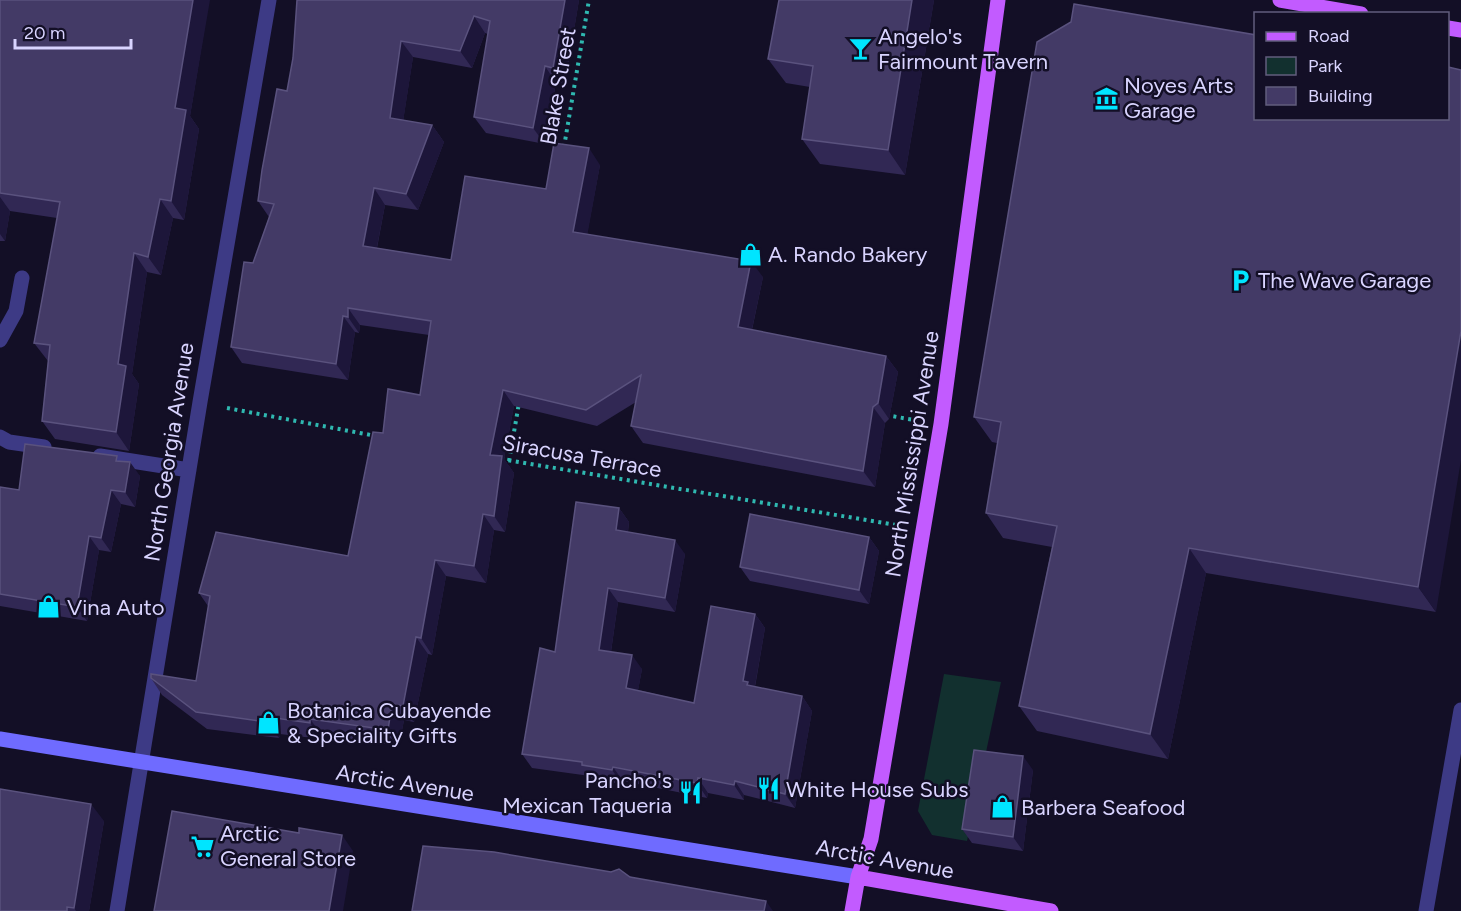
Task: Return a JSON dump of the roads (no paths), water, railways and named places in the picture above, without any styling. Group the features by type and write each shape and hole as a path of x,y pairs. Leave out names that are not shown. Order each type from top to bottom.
{"main road":[{"name":"North Mississippi Avenue","path":"852,911 858,877 871,839 941,424 998,0"},
{"path":"1281,0 1350,12"},
{"name":"Arctic Avenue","path":"858,877 1051,911"}],"street":[{"name":"North Georgia Avenue","path":"117,911 200,402 269,0"},
{"path":"0,340 16,311 22,278"},
{"path":"0,437 9,442 64,450"},
{"path":"87,454 189,470"},
{"path":"1426,911 1461,710"},
{"name":"Arctic Avenue","path":"0,739 858,877"}],"place":[{"name":"Angelo's Fairmount Tavern","path":"860,49"},
{"name":"Noyes Arts Garage","path":"1106,98"},
{"name":"A. Rando Bakery","path":"750,254"},
{"name":"The Wave Garage","path":"1240,280"},
{"name":"Vina Auto","path":"49,607"},
{"name":"Botanica Cubayende & Speciality Gifts","path":"269,723"},
{"name":"White House Subs","path":"768,789"},
{"name":"Pancho's Mexican Taqueria","path":"690,793"},
{"name":"Barbera Seafood","path":"1003,807"},
{"name":"Arctic General Store","path":"202,846"}]}
